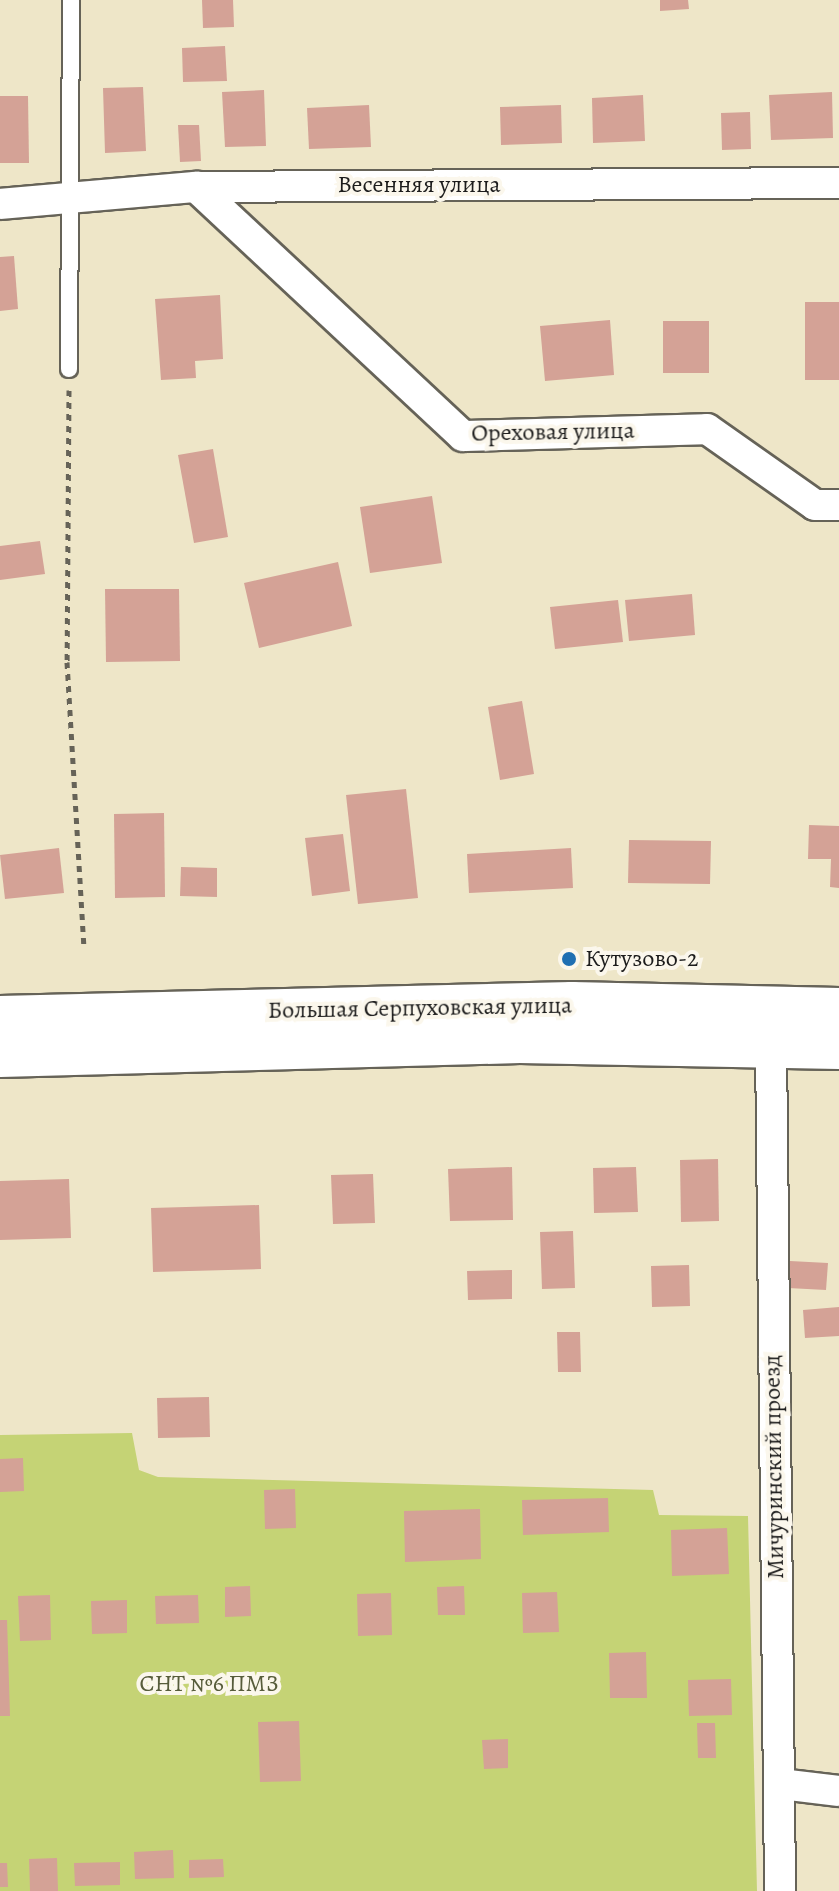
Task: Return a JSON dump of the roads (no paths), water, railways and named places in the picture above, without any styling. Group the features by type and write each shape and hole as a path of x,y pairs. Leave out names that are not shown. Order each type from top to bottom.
{"main road":[{"name":"Большая Серпуховская улица","path":"0,1018 572,1004 839,1010"},
{"name":"Большая Серпуховская улица","path":"0,1055 520,1041 771,1043 839,1047"}],"street":[{"name":"Весенняя улица","path":"0,204 196,187 839,183"},
{"name":"Ореховая улица","path":"196,187 463,436 707,429 815,505 839,505"},
{"name":"Мичуринский проезд","path":"771,1043 780,1891"},
{"path":"780,1784 839,1791"}],"lane":[{"path":"69,369 71,0"}],"place":[{"name":"Кутузово-2","path":"569,959"}],"park label":[{"name":"СНТ №6 ПМЗ","path":"209,1684"}]}
